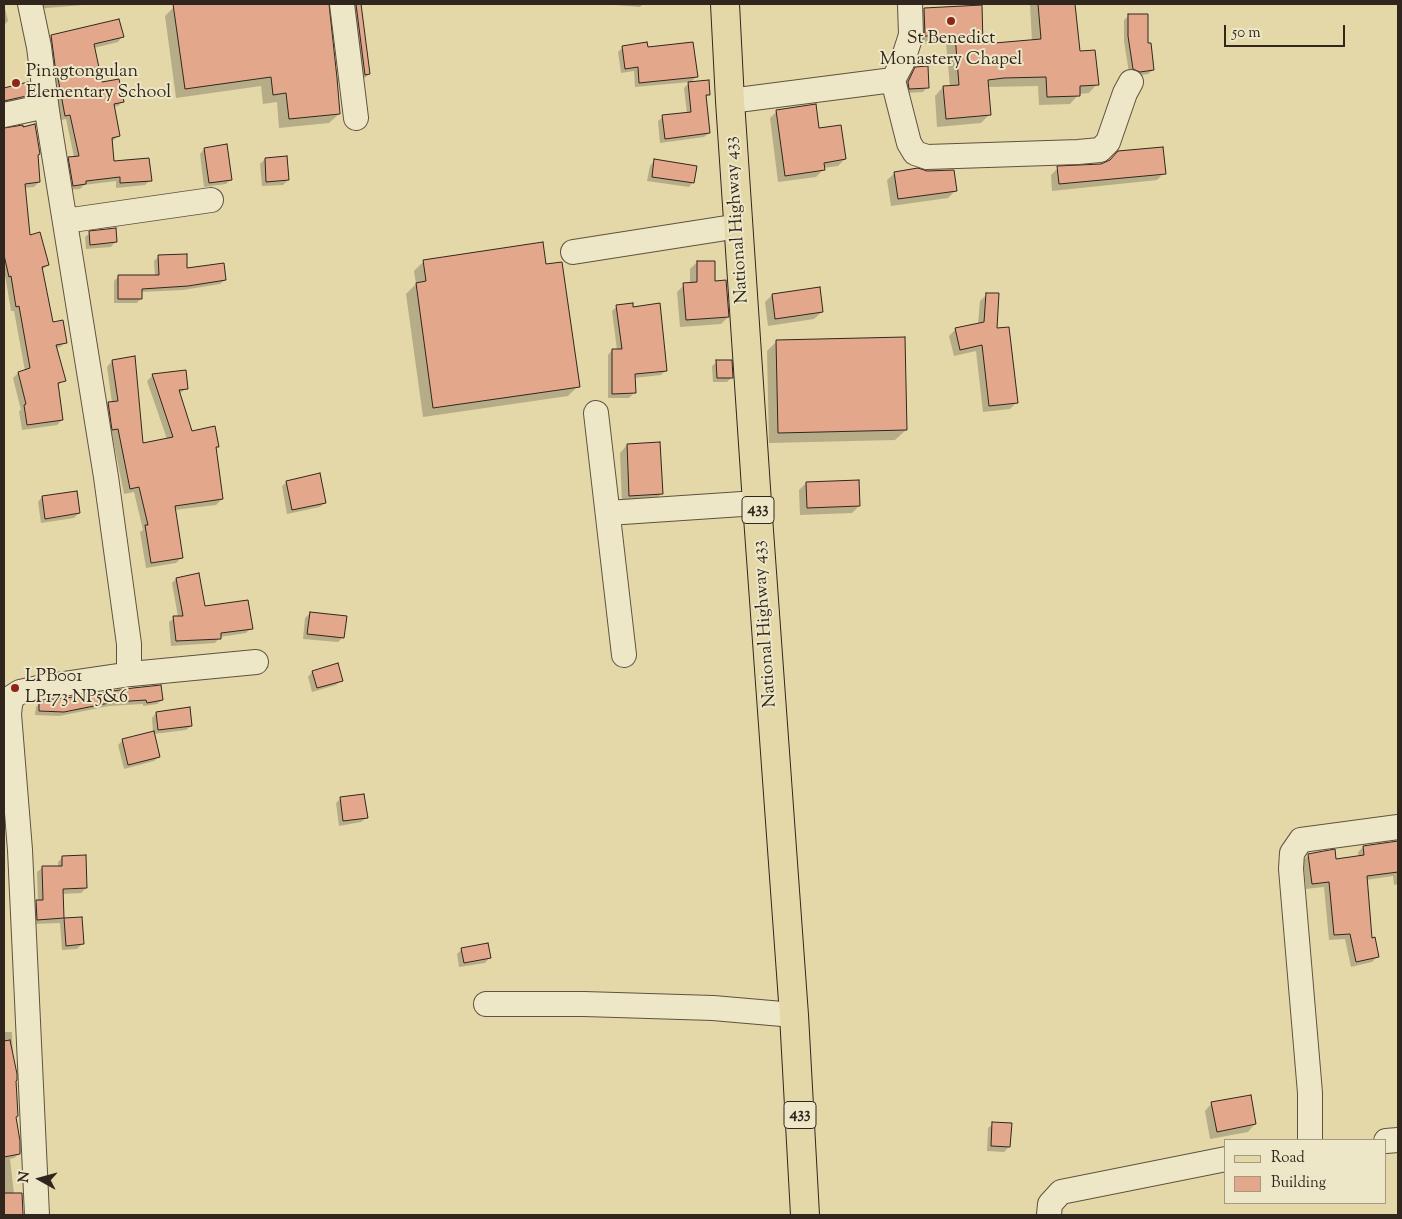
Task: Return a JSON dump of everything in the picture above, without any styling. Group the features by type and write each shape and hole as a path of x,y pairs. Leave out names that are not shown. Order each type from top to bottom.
{"main road":[{"name":"National Highway 433","path":"725,4 738,226 794,1015 805,1215"}],"street":[{"path":"30,4 39,47 46,106 106,477 131,674"},
{"path":"342,4 356,118"},
{"path":"917,4 911,34 902,63 892,80 909,143 915,153 927,157 1100,150 1108,142 1125,93 1131,82"},
{"path":"730,101 892,80"},
{"path":"4,115 46,106"},
{"path":"65,221 211,200"},
{"path":"573,252 738,226"},
{"path":"596,413 624,655"},
{"path":"608,513 757,503"},
{"path":"37,1215 14,962 20,850 8,757 8,695 35,688 131,674 256,662"},
{"path":"1310,1139 1310,1093 1290,869 1292,853 1301,840 1398,827"},
{"path":"486,1004 584,1004 713,1008 794,1015"},
{"path":"1049,1215 1050,1204 1061,1192 1224,1159"}],"building":[{"path":"173,4 329,4 340,114 289,119 286,93 273,95 271,77 185,89"},
{"path":"356,4 361,4 370,74 365,75"},
{"path":"1038,4 1075,4 1080,51 1095,50 1099,85 1080,86 1080,96 1047,97 1046,77 988,80 991,115 946,119 943,86 959,85 955,35 925,36 924,8 982,5 983,44 1041,39"},
{"path":"1128,14 1148,14 1148,43 1151,43 1154,70 1140,72 1133,69 1128,36"},
{"path":"119,19 124,37 94,44 102,82 119,79 124,102 114,104 120,136 112,138 114,161 149,158 152,181 120,183 120,177 86,181 86,184 73,186 68,157 79,156 70,115 65,116 56,73 51,35"},
{"path":"647,42 648,47 693,42 698,77 639,83 638,67 625,69 622,46"},
{"path":"928,66 929,88 909,89 908,82 915,67"},
{"path":"709,80 710,95 706,95 710,133 665,139 662,115 691,112 688,82"},
{"path":"28,82 31,95 4,101 4,88"},
{"path":"816,104 819,128 841,125 846,159 824,163 825,170 785,176 776,110"},
{"path":"35,124 40,154 38,155 40,182 25,184 30,235 40,232 49,265 42,267 53,322 63,320 67,343 56,345 66,381 58,383 63,420 27,425 24,405 26,404 18,372 30,368 19,306 16,307 11,276 9,277 4,255 4,128"},
{"path":"227,144 232,180 209,183 204,148"},
{"path":"1163,147 1166,174 1059,184 1057,166 1101,164 1110,160 1118,151"},
{"path":"287,156 289,180 266,182 265,158"},
{"path":"654,159 697,166 694,183 652,177"},
{"path":"918,168 927,171 954,170 957,191 898,199 894,172"},
{"path":"116,228 117,242 90,245 89,231"},
{"path":"543,242 546,264 562,262 580,387 433,408 416,283 426,281 423,260"},
{"path":"187,254 187,268 224,263 226,280 188,286 142,289 142,299 118,299 118,275 159,275 158,255"},
{"path":"697,261 715,261 715,281 726,280 729,317 686,320 683,283 697,282"},
{"path":"820,287 823,312 775,319 772,294"},
{"path":"986,293 999,293 997,328 1009,327 1018,403 989,406 982,345 960,350 955,328 984,322"},
{"path":"633,303 633,307 660,303 667,371 635,374 636,393 612,394 612,349 622,349 616,305"},
{"path":"905,337 907,430 778,433 776,340"},
{"path":"135,356 143,443 173,437 152,374 186,370 188,389 179,390 192,431 215,426 219,447 216,447 223,499 175,506 183,558 151,563 145,525 148,525 139,487 130,489 118,429 112,430 108,402 118,401 112,360"},
{"path":"716,360 732,360 733,378 717,378"},
{"path":"660,442 663,494 629,496 627,444"},
{"path":"320,473 326,503 292,510 286,481"},
{"path":"859,480 860,506 807,508 806,482"},
{"path":"77,491 80,513 45,519 42,496"},
{"path":"199,573 205,606 248,600 253,629 221,633 221,639 176,641 173,616 183,616 176,578"},
{"path":"310,612 347,616 344,638 307,634"},
{"path":"338,663 343,681 317,688 312,671"},
{"path":"161,685 163,700 147,703 146,700 114,702 64,712 39,711 39,702"},
{"path":"190,707 192,726 158,730 156,712"},
{"path":"154,731 160,757 128,765 122,739"},
{"path":"364,794 368,818 343,821 340,797"},
{"path":"1398,841 1398,872 1367,876 1372,938 1375,937 1379,957 1356,962 1350,934 1334,935 1329,882 1312,884 1308,854 1335,849 1336,859 1364,855 1363,846"},
{"path":"86,855 87,888 63,889 64,918 37,920 36,900 43,900 42,866 62,866 62,856"},
{"path":"82,917 84,944 66,946 64,918"},
{"path":"488,943 491,958 464,963 461,948"},
{"path":"10,1040 17,1074 18,1116 16,1117 20,1154 4,1157 4,1041"},
{"path":"1251,1095 1256,1124 1217,1132 1211,1102"},
{"path":"992,1122 1012,1123 1010,1147 991,1146"},
{"path":"4,1193 22,1193 23,1215 4,1215"}],"place":[{"name":"St Benedict Monastery Chapel","path":"951,21"},
{"name":"Pinagtongulan Elementary School","path":"16,83"},
{"name":"LPB001 LP173 NP5&6","path":"15,688"}]}
